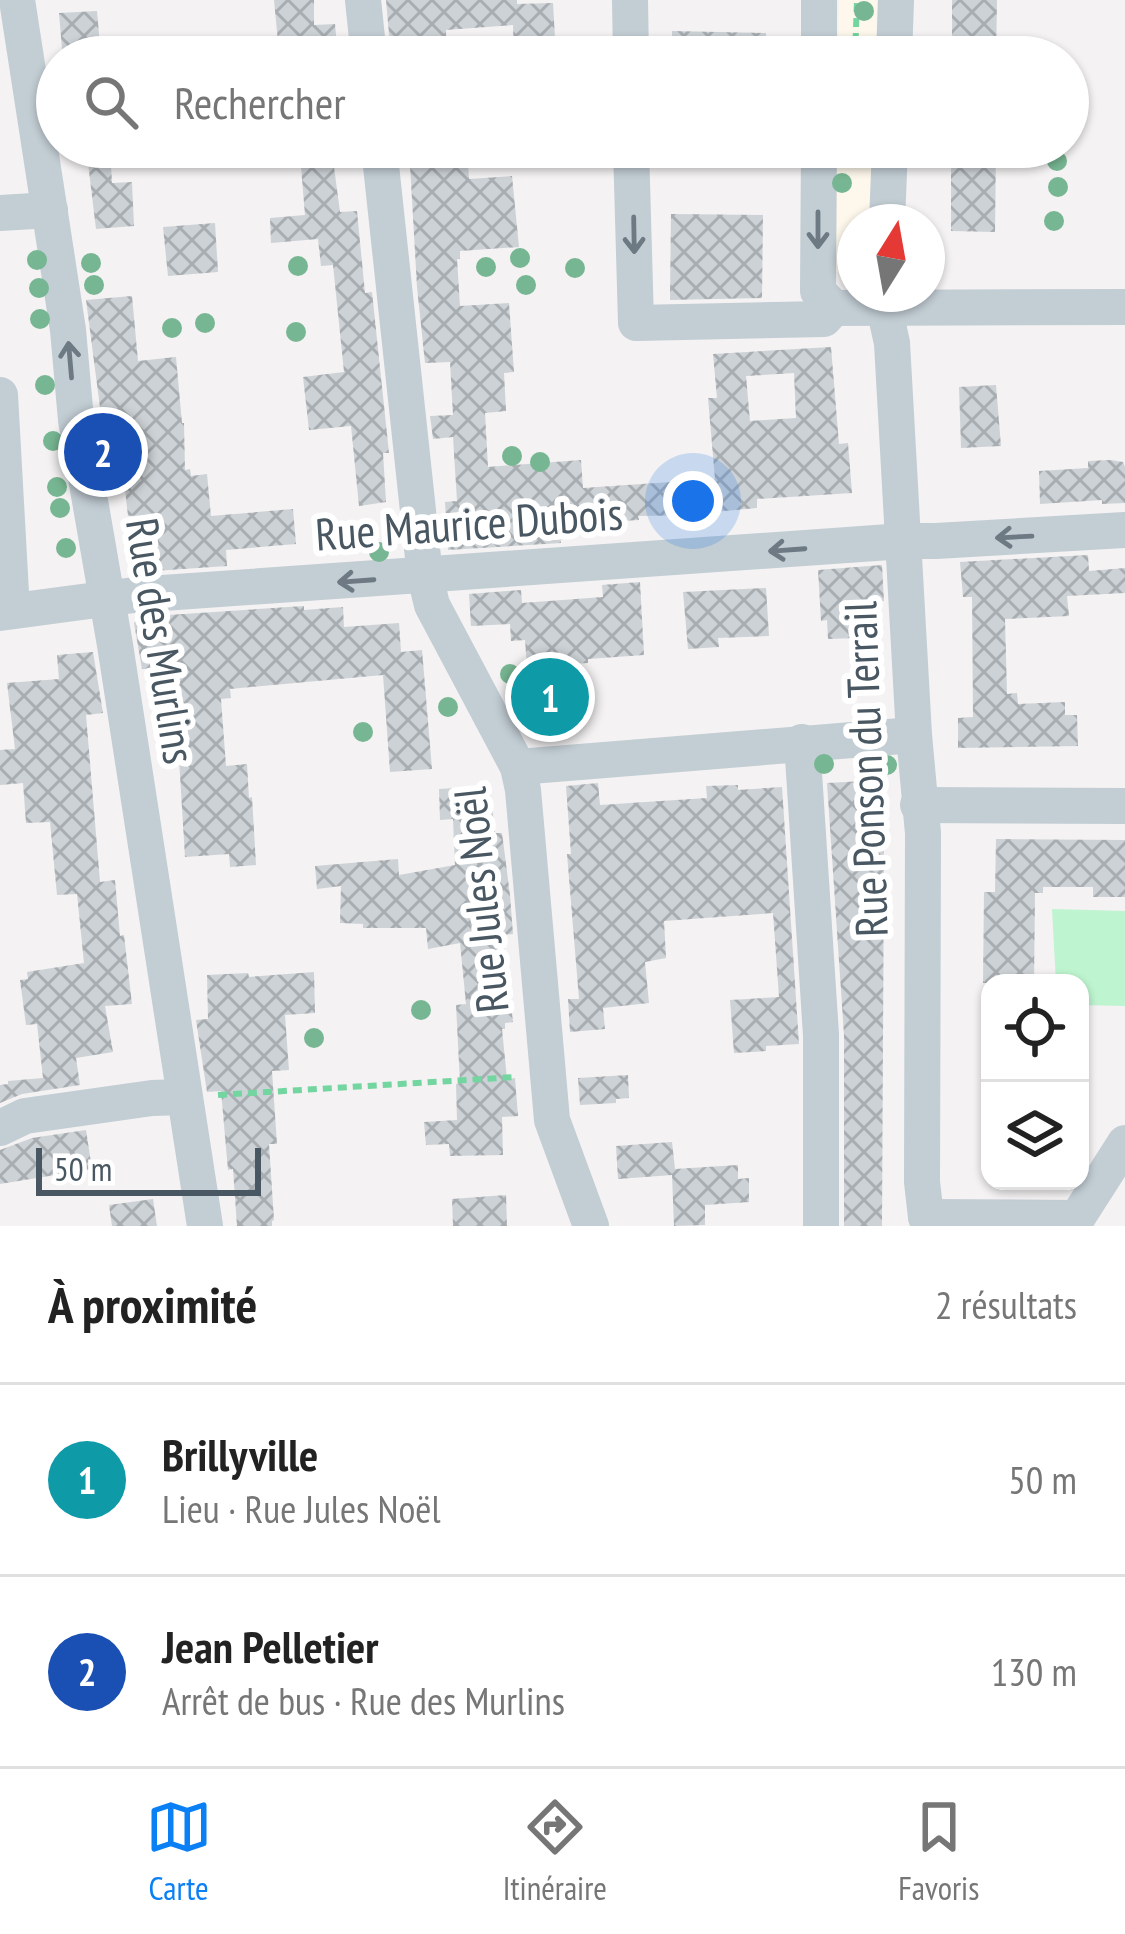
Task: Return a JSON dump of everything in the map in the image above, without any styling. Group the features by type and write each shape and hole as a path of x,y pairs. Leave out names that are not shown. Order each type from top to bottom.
{"street":[{"name":"Rue des Murlins","path":"17,0 36,121"},
{"path":"363,0 367,36"},
{"path":"630,0 631,36"},
{"path":"819,0 819,36"},
{"path":"895,36 896,0"},
{"name":"Rue des Murlins","path":"43,168 68,330 76,420 205,1226"},
{"name":"Rue Jules Noël","path":"381,168 425,576 432,605 518,767 524,790 552,1120 591,1226"},
{"path":"632,168 636,323 824,319 837,307"},
{"path":"819,168 818,291 833,308"},
{"path":"888,204 889,168"},
{"path":"0,213 50,210"},
{"path":"945,303 1125,307"},
{"name":"Rue Ponson du Terrail","path":"886,312 892,343 923,833 922,1182 929,1221"},
{"path":"0,395 6,612"},
{"name":"Rue Maurice Dubois","path":"6,612 134,595 1125,530"},
{"path":"518,767 914,735"},
{"path":"802,742 820,1035 821,1226"},
{"path":"919,805 1125,806"},
{"path":"0,1128 25,1116 184,1097"},
{"path":"929,1221 1075,1222 1125,1143"}],"path":[{"path":"856,0 856,36"},
{"path":"184,1097 548,1075"}],"shaded area":[{"path":"839,0 877,0 876,36 838,36"},
{"path":"837,168 874,168 873,204 837,204 837,272"}],"green space":[{"path":"1052,909 1125,911 1125,1006 1089,1005 1089,974 1056,974"}],"building":[{"path":"274,0 314,0 314,25 335,24 336,36 277,36"},
{"path":"386,0 553,3 555,36 513,36 513,25 446,30 446,36 389,36"},
{"path":"952,0 997,0 996,36 952,36"},
{"path":"97,11 99,36 61,36 59,13"},
{"path":"672,31 766,33 766,36 672,36"},
{"path":"89,168 111,168 112,183 132,182 134,226 96,229"},
{"path":"301,168 334,168 340,212 357,211 365,293 372,292 389,453 383,453 386,502 359,506 351,426 309,430 303,377 344,372 333,265 321,266 318,239 271,243 270,218 305,215"},
{"path":"410,168 468,168 469,179 512,176 519,247 460,251 457,259 460,306 509,303 514,372 504,373 506,411 485,413 488,467 581,460 583,488 715,479 708,398 717,398 713,354 831,347 839,444 848,443 852,493 757,499 757,508 714,515 638,516 639,520 559,525 561,543 448,550 445,502 457,501 453,437 433,439 430,416 453,415 450,362 425,363","holes":["794,373 796,418 750,421 746,376"]},
{"path":"951,168 996,168 995,232 951,231"},
{"path":"671,214 763,215 762,298 670,300"},
{"path":"215,223 218,272 168,276 163,227"},
{"path":"132,296 138,361 176,357 185,470 190,469 191,476 207,474 211,516 293,509 296,544 226,550 227,566 154,571 150,515 128,516 119,436 104,438 86,300"},
{"path":"996,385 1001,446 961,448 959,387"},
{"path":"1111,460 1125,467 1125,503 1040,504 1039,471 1088,468 1088,461"},
{"path":"1088,555 1089,571 1125,568 1125,593 1067,596 1069,616 1005,619 1007,694 1017,693 1018,704 1065,702 1065,715 1077,715 1078,746 958,748 958,718 973,717 972,597 963,597 960,562"},
{"path":"882,565 884,601 858,602 857,638 828,639 827,620 821,621 818,570"},
{"path":"640,582 644,655 569,664 572,716 531,720 525,640 511,641 510,624 471,626 469,594 521,590 522,603 603,597 602,585"},
{"path":"766,588 769,636 718,638 719,647 688,649 683,592"},
{"path":"304,606 304,610 343,607 344,627 399,623 401,652 422,650 432,769 390,772 383,675 230,689 231,698 221,699 226,766 247,764 256,865 230,867 229,854 185,857 179,759 168,760 160,668 142,669 134,623 138,617"},
{"path":"93,652 103,713 86,715 100,882 115,880 132,1004 105,1006 113,1052 76,1058 80,1085 22,1094 0,1103 0,1085 43,1078 37,1024 26,1025 20,980 28,979 27,972 84,963 77,894 57,895 50,822 26,823 23,783 0,785 0,750 15,749 7,683 59,679 57,655"},
{"path":"881,780 882,1226 844,1226 844,1035 827,783"},
{"path":"598,783 600,805 707,798 706,786 782,787 799,1044 734,1053 730,1000 779,997 773,913 664,921 666,958 645,962 649,1003 603,1008 605,1029 570,1032 568,999 579,999 566,786"},
{"path":"490,786 510,895 513,934 503,935 513,1022 502,1029 507,1079 515,1078 518,1116 502,1117 503,1155 450,1156 449,1144 426,1145 424,1122 457,1120 456,1005 466,1004 460,943 428,949 426,928 363,928 363,924 340,923 341,886 317,889 315,866 398,859 399,875 455,865 453,819 440,820 439,789"},
{"path":"996,839 1125,840 1125,897 1093,897 1093,887 1043,887 1043,893 1035,893 1034,974 983,974 984,892 995,892"},
{"path":"314,972 315,1013 285,1015 289,1070 272,1071 277,1144 269,1144 274,1220 272,1226 237,1226 221,1091 207,1092 196,1020 208,1019 207,975"},
{"path":"628,1075 629,1098 580,1105 578,1078"},
{"path":"86,1130 92,1169 0,1184 0,1150 32,1138"},
{"path":"672,1142 675,1169 738,1165 738,1179 749,1178 749,1202 705,1205 705,1225 674,1226 672,1175 618,1179 616,1146"},
{"path":"506,1195 507,1226 453,1226 452,1199"},
{"path":"153,1199 157,1226 112,1226 109,1205"}],"place":[{"name":"Jean Pelletier","path":"103,452"},
{"name":"Brillyville","path":"550,697"}]}
